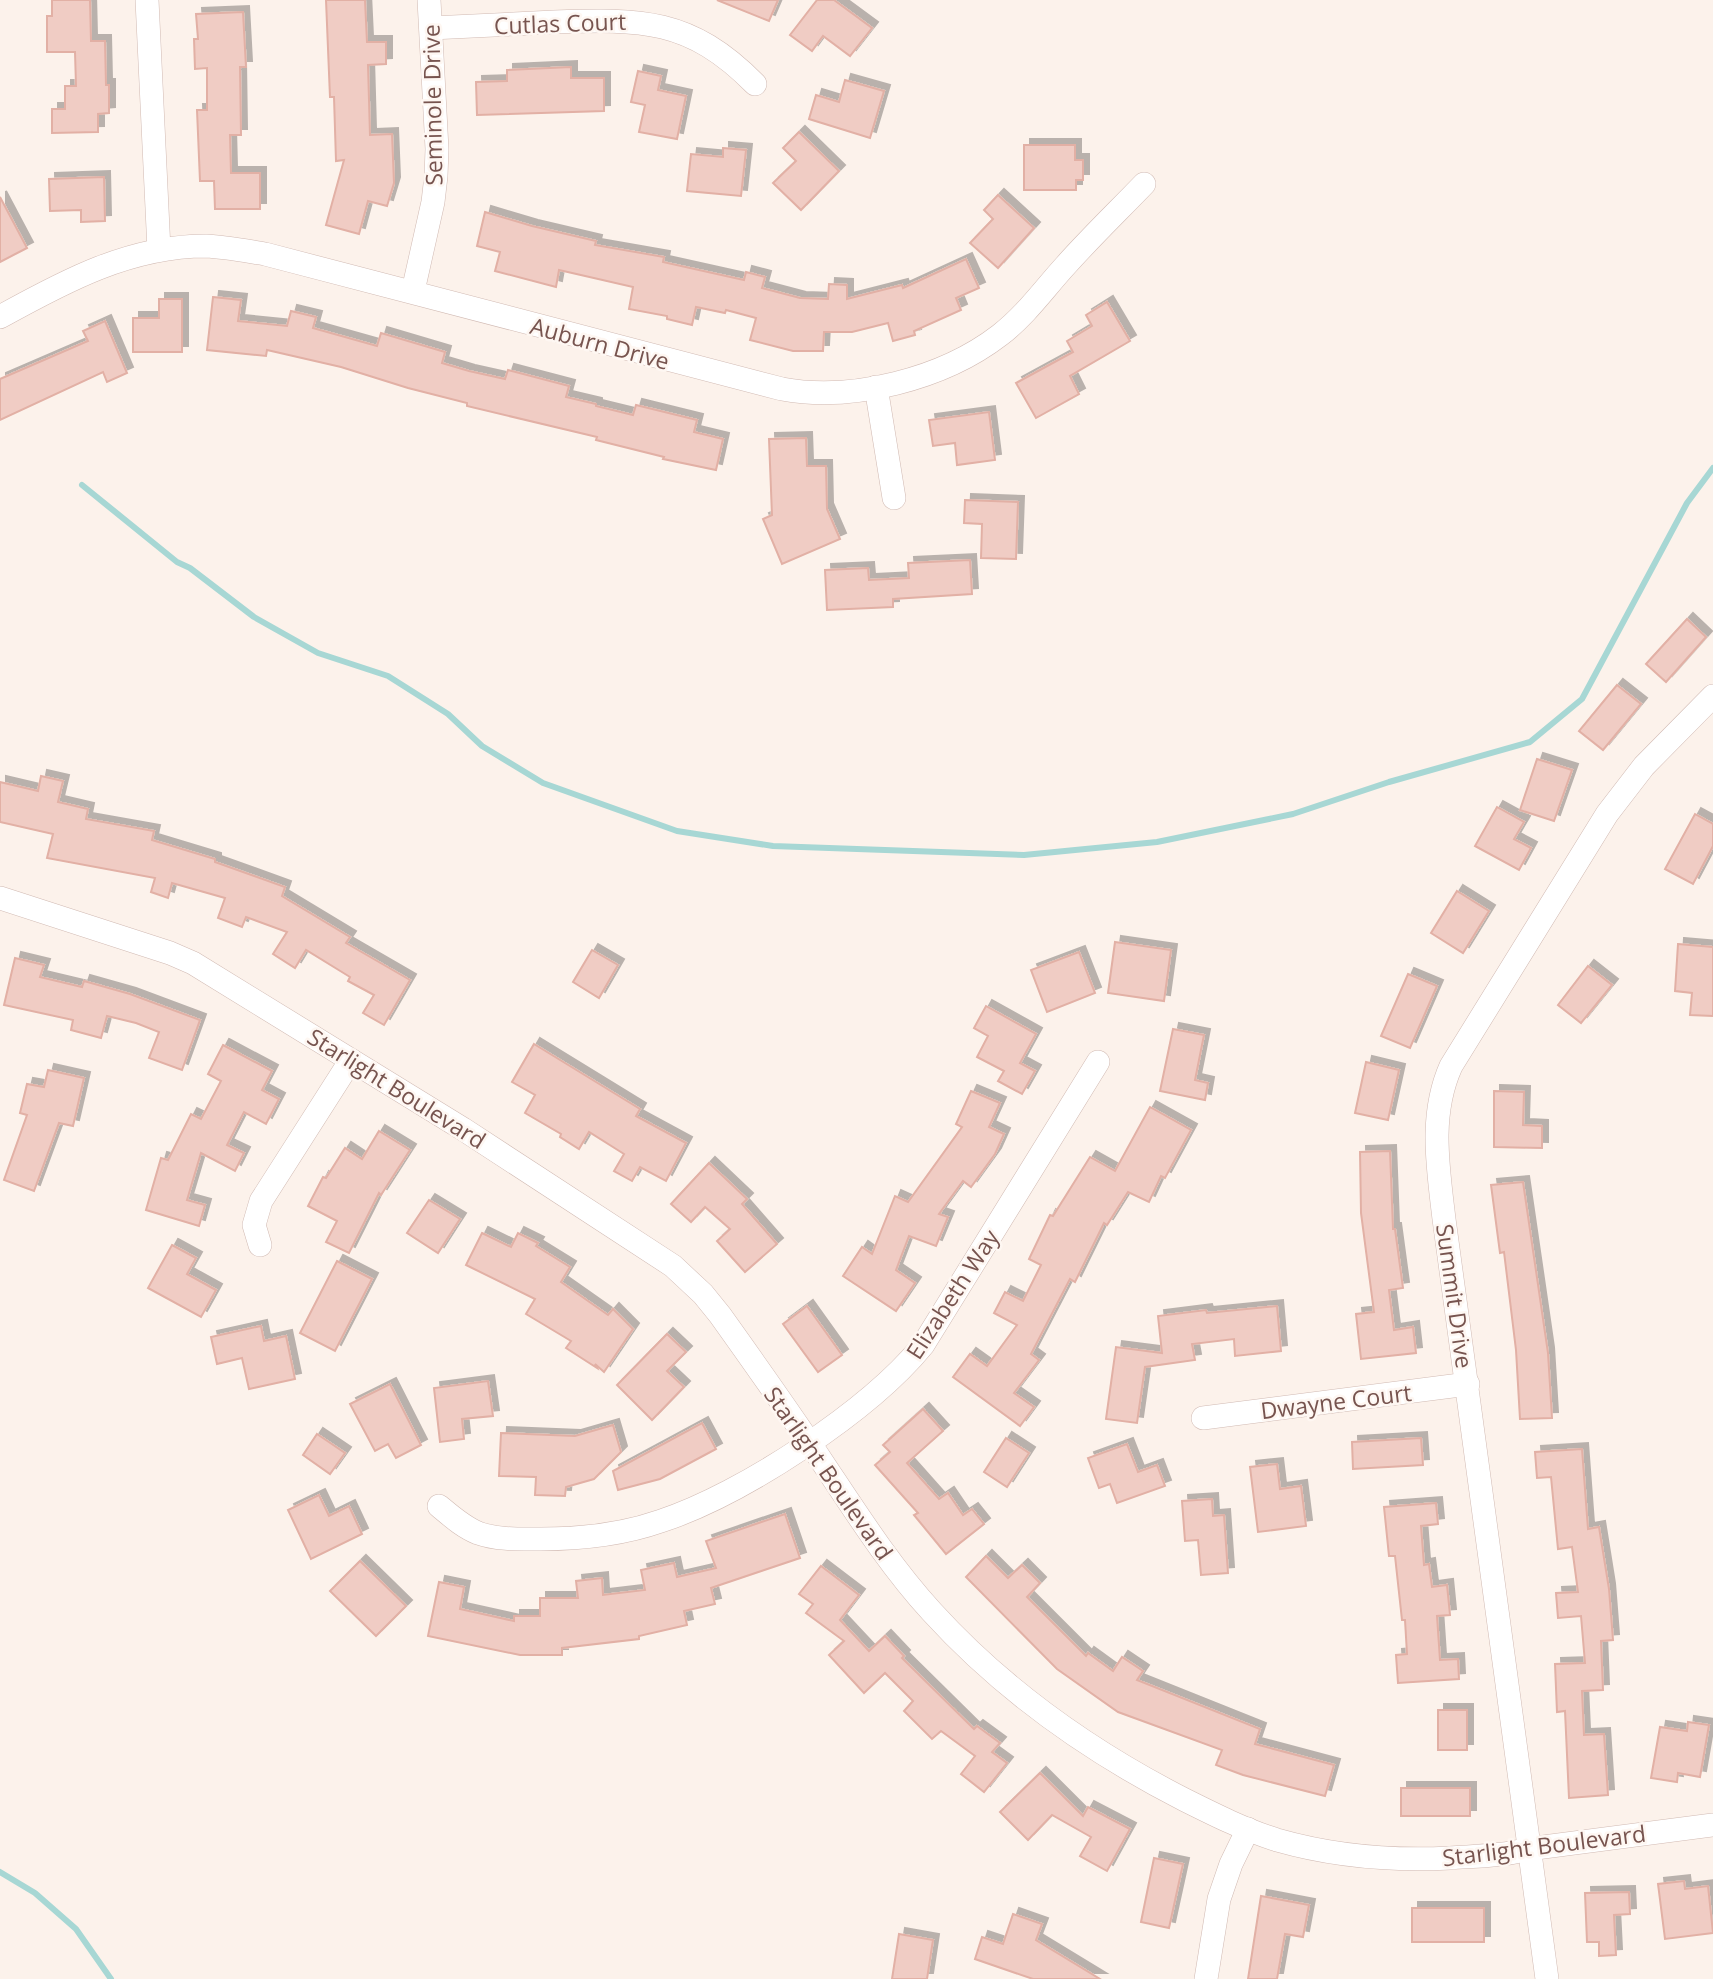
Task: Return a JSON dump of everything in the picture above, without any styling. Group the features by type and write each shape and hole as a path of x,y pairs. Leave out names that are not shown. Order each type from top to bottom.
{"street":[{"path":"147,0 159,250"},
{"name":"Seminole Drive","path":"412,291 433,202 436,176 429,0"},
{"name":"Cutlas Court","path":"431,28 618,20 654,24 708,46 737,66 755,84"},
{"name":"Auburn Drive","path":"0,317 58,285 94,269 159,250 209,246 243,250 412,291 630,351 782,389 816,394 910,380 959,360 999,336 1026,312 1065,266 1144,184"},
{"path":"876,387 894,498"},
{"name":"Summit Drive","path":"1547,1979 1436,1149 1440,1103 1447,1075 1596,830 1644,766 1713,696"},
{"name":"Starlight Boulevard","path":"0,898 170,953 192,963 351,1060 673,1266 689,1279 720,1315 809,1442 866,1530 933,1613 1002,1680 1065,1729 1161,1788 1248,1829 1309,1848 1387,1858 1508,1855 1528,1849 1713,1825"},
{"path":"260,1245 254,1225 261,1200 351,1060"},
{"name":"Elizabeth Way","path":"439,1506 478,1533 497,1537 555,1539 615,1532 659,1522 689,1511 750,1479 809,1442 877,1392 903,1369 923,1345 1098,1062"},
{"name":"Dwayne Court","path":"1203,1418 1468,1384"},
{"path":"1206,1979 1222,1890 1248,1829"}],"building":[{"path":"52,0 90,0 91,41 105,41 109,113 98,114 98,132 52,133 52,109 65,109 65,86 76,86 75,52 47,52 47,16 52,16"},
{"path":"326,0 365,0 367,42 386,42 386,64 368,65 370,135 392,134 394,183 387,206 368,201 359,234 326,225 344,160 336,161"},
{"path":"717,0 778,0 769,21"},
{"path":"817,0 834,0 872,28 850,56 823,36 812,51 790,35"},
{"path":"243,12 246,67 240,67 241,135 230,135 231,173 260,173 260,209 215,209 214,181 200,181 197,110 207,110 207,68 195,69 194,39 198,39 196,14"},
{"path":"571,67 571,78 604,78 604,111 477,115 476,82 507,81 507,70"},
{"path":"638,71 661,76 658,90 686,96 677,139 639,132 645,105 631,102"},
{"path":"845,80 884,91 870,138 809,119 816,95 839,102"},
{"path":"799,132 839,171 801,210 773,183 796,161 783,148"},
{"path":"1024,145 1075,145 1075,160 1083,160 1083,180 1076,180 1076,190 1024,190"},
{"path":"723,148 746,150 741,196 687,191 691,154 723,157"},
{"path":"104,177 105,221 81,222 81,210 50,211 49,179"},
{"path":"998,195 1034,228 998,268 970,243 993,219 984,210"},
{"path":"0,197 27,248 0,262"},
{"path":"485,212 596,241 595,245 664,257 663,262 744,280 746,272 765,277 762,288 800,298 828,299 829,284 847,285 847,299 902,285 903,288 966,259 979,288 956,298 961,310 914,331 915,335 893,341 888,323 852,332 824,332 823,351 793,351 750,340 756,318 726,310 725,313 696,307 692,325 667,319 667,316 629,309 633,287 559,270 556,287 495,271 500,252 477,246"},
{"path":"213,297 241,300 238,321 287,326 291,311 316,317 313,328 377,346 381,333 445,352 442,363 469,371 505,379 508,370 569,386 566,397 596,406 633,415 636,405 697,420 694,432 723,439 716,470 663,459 664,457 596,440 597,437 467,406 467,403 341,367 267,350 266,356 207,350"},
{"path":"159,299 182,299 182,352 133,352 133,318 159,318"},
{"path":"1107,302 1130,341 1070,376 1079,394 1036,418 1016,383 1073,352 1067,341 1092,326 1086,315"},
{"path":"105,321 127,373 107,382 103,372 0,420 0,379 88,341 83,331"},
{"path":"989,412 995,460 957,465 955,443 933,446 929,420"},
{"path":"806,438 807,466 826,466 827,509 840,539 782,564 763,519 772,515 769,439"},
{"path":"965,500 1018,502 1016,559 981,558 982,524 964,523"},
{"path":"970,560 972,594 893,599 893,607 827,610 825,570 868,568 869,580 909,578 908,563"},
{"path":"1687,619 1706,637 1666,682 1646,664"},
{"path":"1617,685 1641,704 1603,750 1579,731"},
{"path":"1537,759 1572,770 1554,821 1520,810"},
{"path":"41,776 63,781 58,802 88,809 86,819 154,831 152,840 215,859 215,862 285,887 282,896 350,937 346,943 410,980 384,1025 363,1013 374,995 348,981 350,977 306,950 295,968 273,954 287,932 246,917 242,927 218,918 225,898 172,883 168,898 151,892 155,878 47,858 53,834 0,822 0,782 38,791"},
{"path":"1497,807 1524,822 1514,839 1531,848 1519,870 1475,846"},
{"path":"1695,814 1713,824 1713,846 1693,884 1665,869"},
{"path":"1457,891 1489,911 1463,953 1431,933"},
{"path":"1115,942 1171,950 1164,1001 1108,993"},
{"path":"1678,944 1713,947 1713,1016 1690,1015 1692,993 1675,991"},
{"path":"592,950 618,965 599,998 573,982"},
{"path":"1079,952 1095,993 1047,1012 1031,970"},
{"path":"15,958 44,965 40,977 82,987 84,981 130,994 200,1020 182,1070 149,1058 159,1032 136,1023 107,1016 101,1038 71,1030 73,1020 4,1005"},
{"path":"1588,966 1612,985 1581,1023 1558,1005"},
{"path":"1408,974 1437,986 1410,1048 1381,1036"},
{"path":"986,1006 1036,1034 1020,1063 1035,1071 1022,1094 998,1081 1004,1071 977,1057 988,1036 974,1028"},
{"path":"1173,1029 1204,1035 1195,1080 1208,1083 1205,1100 1160,1091"},
{"path":"534,1044 640,1109 636,1116 686,1143 666,1181 640,1167 632,1181 614,1171 624,1154 589,1132 579,1149 560,1137 561,1134 525,1113 535,1095 512,1082"},
{"path":"223,1045 272,1071 262,1090 279,1099 266,1124 244,1112 227,1145 244,1153 235,1171 201,1153 187,1200 205,1205 199,1226 146,1210 161,1158 168,1160 191,1114 201,1119 221,1081 208,1074"},
{"path":"1366,1062 1399,1070 1388,1120 1355,1113"},
{"path":"48,1070 84,1078 73,1126 59,1123 34,1191 4,1180 27,1115 20,1113 27,1084 44,1087"},
{"path":"971,1091 1000,1103 989,1127 1004,1134 995,1154 971,1187 963,1181 939,1214 948,1217 936,1246 909,1236 896,1270 915,1283 896,1311 843,1276 862,1247 872,1254 895,1196 908,1202 962,1127 956,1124"},
{"path":"1494,1091 1524,1092 1523,1125 1542,1126 1542,1148 1494,1147"},
{"path":"1150,1107 1191,1130 1165,1178 1161,1176 1149,1202 1128,1192 1107,1225 1104,1223 1075,1282 1070,1279 1031,1354 1039,1360 1014,1393 1034,1407 1020,1426 953,1377 970,1354 987,1366 1017,1325 994,1313 1005,1292 1023,1301 1041,1265 1029,1259 1050,1215 1053,1216 1090,1157 1115,1171"},
{"path":"379,1131 410,1150 381,1195 379,1193 349,1253 326,1242 337,1221 308,1206 323,1177 326,1178 345,1148 362,1159"},
{"path":"1390,1151 1393,1229 1403,1288 1389,1290 1394,1330 1413,1327 1416,1353 1361,1359 1356,1314 1374,1312 1361,1213 1360,1152"},
{"path":"709,1163 747,1199 742,1204 777,1244 745,1272 717,1241 730,1229 705,1207 691,1222 671,1204"},
{"path":"1523,1182 1548,1353 1552,1418 1520,1419 1516,1350 1504,1252 1500,1253 1491,1185"},
{"path":"429,1200 460,1219 438,1253 407,1233"},
{"path":"482,1233 511,1247 518,1233 538,1243 536,1246 570,1267 561,1282 608,1315 613,1309 633,1329 604,1372 566,1348 571,1341 526,1314 535,1299 466,1265"},
{"path":"172,1245 196,1258 187,1274 216,1290 201,1317 148,1288"},
{"path":"337,1261 372,1279 335,1351 300,1333"},
{"path":"807,1306 842,1355 818,1372 783,1324"},
{"path":"1277,1306 1281,1351 1235,1356 1234,1339 1192,1344 1195,1360 1145,1367 1137,1423 1106,1419 1116,1347 1162,1353 1158,1316"},
{"path":"261,1326 264,1341 286,1336 295,1379 249,1389 242,1358 217,1364 211,1337"},
{"path":"667,1334 686,1352 667,1371 684,1387 652,1420 617,1385"},
{"path":"488,1381 493,1416 462,1419 464,1439 440,1442 434,1388"},
{"path":"390,1384 421,1445 396,1458 388,1444 375,1451 350,1404"},
{"path":"923,1409 943,1431 907,1463 939,1499 948,1493 963,1515 972,1509 984,1524 946,1554 914,1515 918,1513 875,1465 890,1452 883,1445"},
{"path":"702,1423 716,1449 660,1479 618,1490 613,1471"},
{"path":"613,1425 621,1452 594,1479 566,1487 565,1496 535,1495 536,1477 499,1476 501,1433 575,1436"},
{"path":"317,1434 345,1453 330,1474 303,1455"},
{"path":"1006,1438 1029,1453 1007,1487 984,1472"},
{"path":"1421,1438 1423,1465 1353,1469 1352,1442"},
{"path":"1127,1444 1138,1472 1157,1465 1165,1486 1117,1503 1110,1484 1099,1488 1088,1458"},
{"path":"1582,1449 1588,1529 1599,1527 1609,1589 1613,1640 1601,1641 1603,1690 1582,1691 1584,1735 1604,1734 1608,1795 1569,1798 1565,1711 1557,1712 1555,1664 1585,1663 1581,1616 1558,1618 1556,1593 1578,1592 1572,1547 1558,1549 1551,1477 1537,1478 1535,1452"},
{"path":"1277,1464 1280,1489 1301,1486 1306,1526 1258,1532 1250,1467"},
{"path":"319,1495 329,1516 349,1506 362,1534 311,1559 288,1510"},
{"path":"1212,1499 1213,1516 1224,1515 1228,1573 1201,1575 1198,1540 1185,1541 1182,1501"},
{"path":"1436,1503 1438,1524 1421,1526 1424,1565 1429,1564 1432,1587 1447,1585 1450,1615 1437,1616 1440,1660 1458,1659 1459,1679 1398,1683 1396,1655 1407,1654 1405,1620 1402,1620 1395,1556 1389,1556 1384,1507"},
{"path":"785,1514 800,1558 711,1588 715,1604 684,1611 687,1625 639,1636 639,1639 562,1648 562,1655 520,1655 428,1636 439,1582 464,1587 460,1609 514,1621 514,1616 540,1616 540,1598 578,1598 576,1581 602,1578 603,1595 645,1590 641,1570 674,1563 677,1577 716,1568 706,1541"},
{"path":"986,1556 1008,1578 1022,1565 1040,1583 1027,1597 1086,1656 1088,1653 1113,1671 1122,1657 1143,1671 1137,1680 1260,1729 1255,1744 1334,1765 1325,1796 1243,1775 1216,1765 1222,1750 1118,1712 1057,1669 966,1577"},
{"path":"360,1561 406,1606 376,1636 330,1591"},
{"path":"821,1566 859,1595 840,1620 869,1651 885,1636 904,1656 902,1658 974,1729 977,1726 1000,1743 992,1752 1007,1763 984,1792 961,1774 975,1756 941,1731 932,1739 904,1711 913,1701 885,1673 864,1693 829,1655 844,1641 806,1613 813,1604 799,1594"},
{"path":"1438,1710 1467,1710 1467,1750 1438,1750"},
{"path":"1688,1722 1709,1725 1700,1777 1678,1773 1677,1782 1651,1778 1660,1727 1687,1731"},
{"path":"1040,1773 1083,1816 1088,1807 1130,1829 1107,1871 1080,1856 1091,1837 1052,1815 1028,1840 1000,1812"},
{"path":"1401,1788 1470,1788 1470,1816 1401,1816"},
{"path":"1154,1858 1183,1864 1169,1928 1141,1922"},
{"path":"1684,1881 1685,1889 1708,1886 1713,1933 1665,1939 1658,1884"},
{"path":"1629,1892 1630,1914 1614,1915 1616,1955 1599,1956 1599,1942 1587,1942 1585,1893"},
{"path":"1261,1896 1309,1905 1303,1937 1285,1934 1277,1979 1248,1979"},
{"path":"1412,1908 1484,1908 1484,1942 1412,1942"},
{"path":"1013,1914 1042,1924 1036,1940 1100,1979 1033,1979 975,1959 982,1937 1003,1944"},
{"path":"899,1934 933,1940 927,1979 892,1979"}],"waterway":[{"path":"82,485 177,562 190,568 254,617 318,653 388,676 448,714 482,746 543,783 677,831 773,846 1024,855 1157,842 1293,814 1389,782 1530,742 1582,699 1687,503 1713,468"},
{"path":"0,1872 35,1893 76,1929 111,1979"}]}
